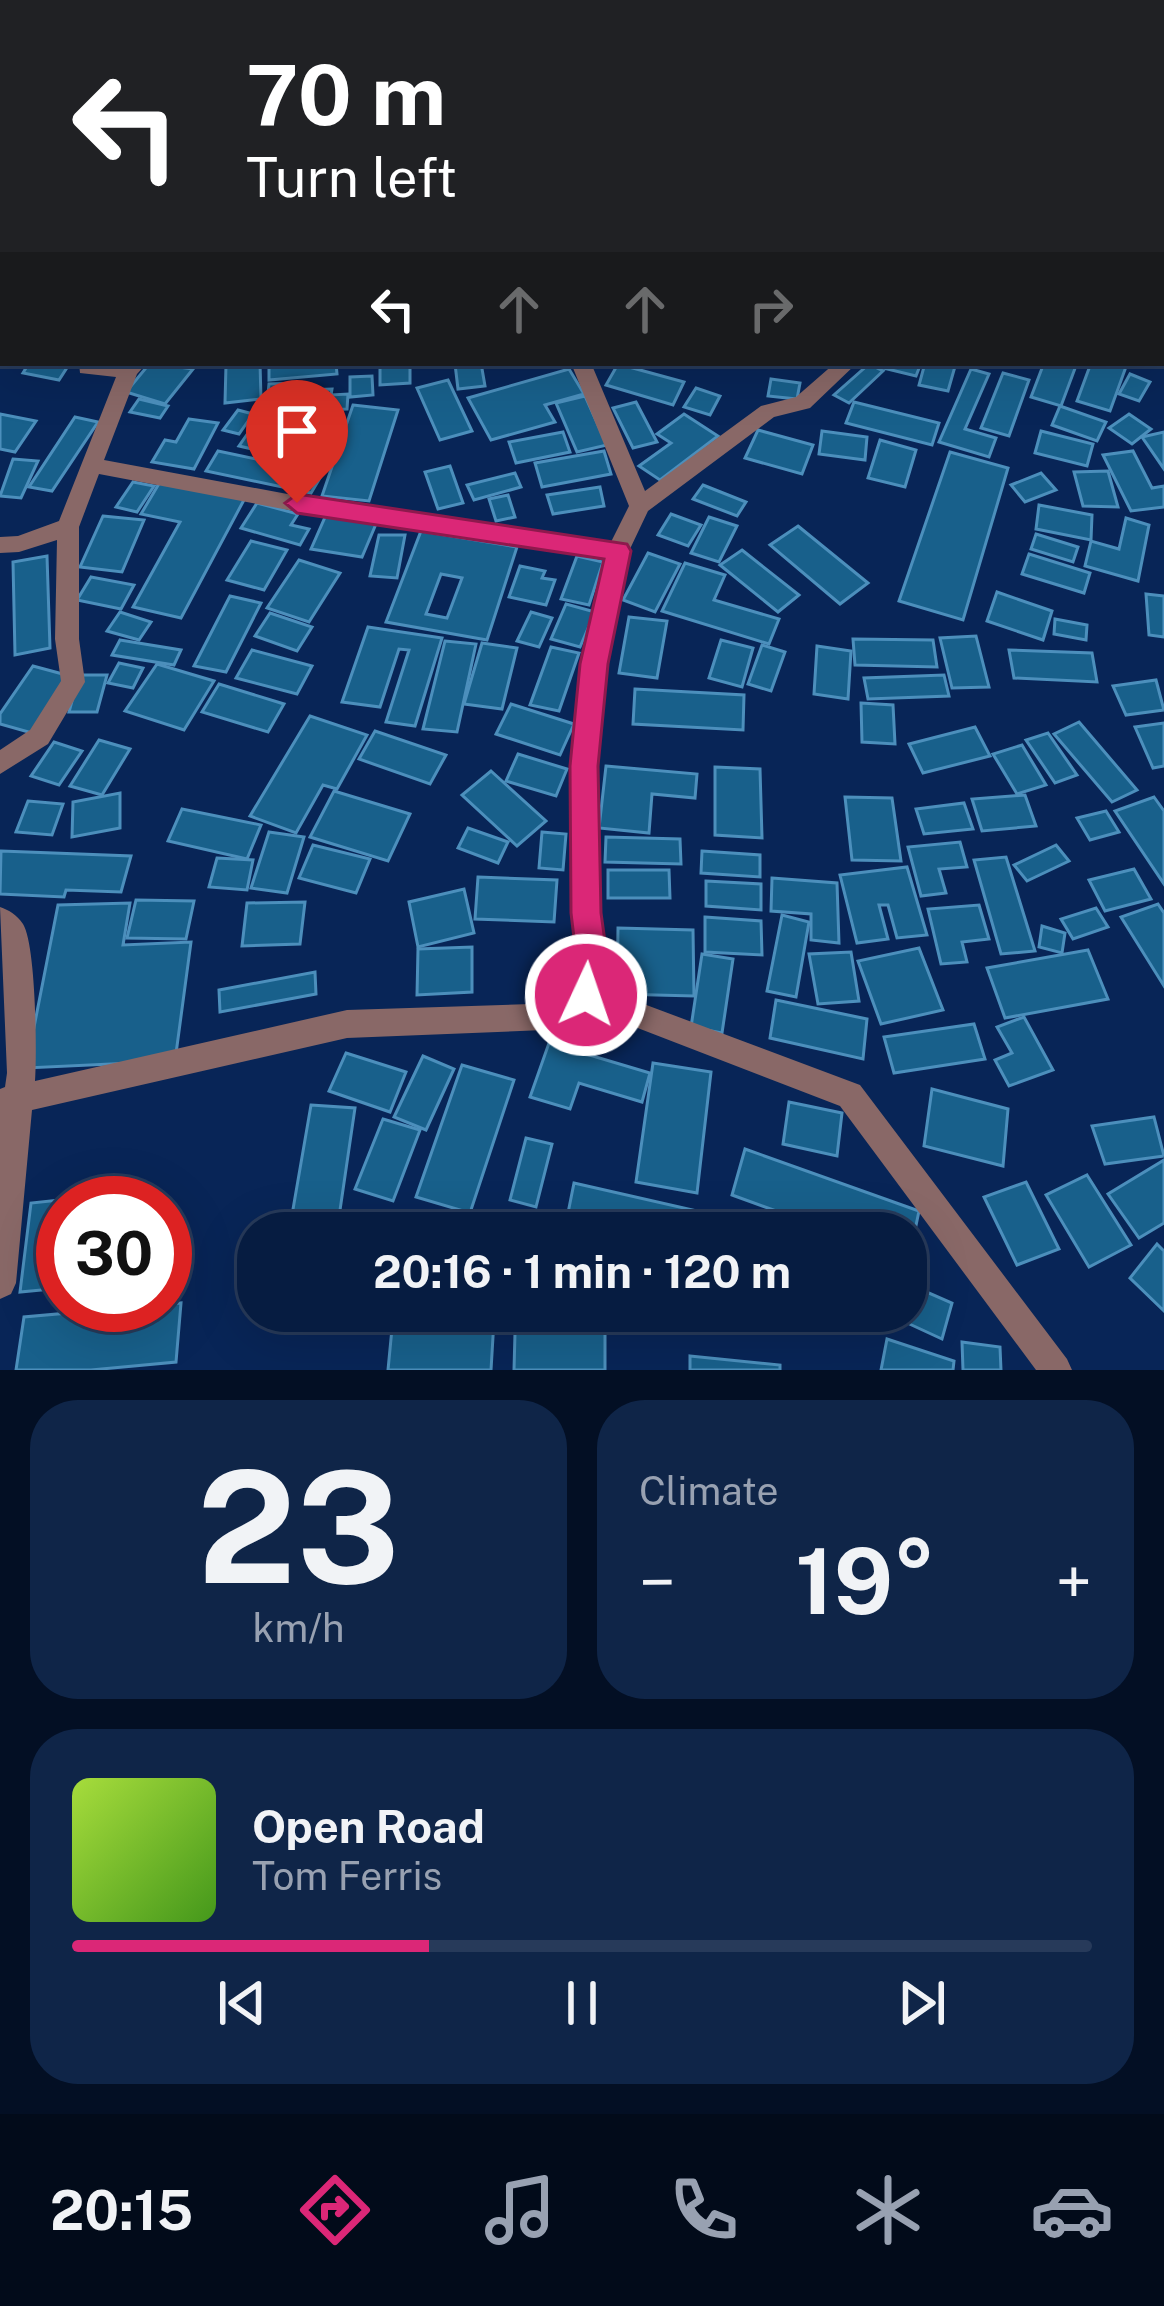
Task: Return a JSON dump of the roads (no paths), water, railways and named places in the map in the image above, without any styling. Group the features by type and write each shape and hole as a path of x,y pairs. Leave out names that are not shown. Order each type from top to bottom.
{"street":[{"path":"0,763 39,737 73,682 67,639 68,527 132,367 87,366"},
{"path":"582,366 640,506"},
{"path":"9,1100 347,1024 569,1016 586,995 593,963 586,913 584,766 594,664 618,551 640,506 768,411 803,403 844,366"},
{"path":"90,465 341,512 618,551"},
{"path":"0,545 68,527"},
{"path":"0,919 13,932 18,969 0,1283"},
{"path":"586,995 850,1095 1056,1370"}]}
